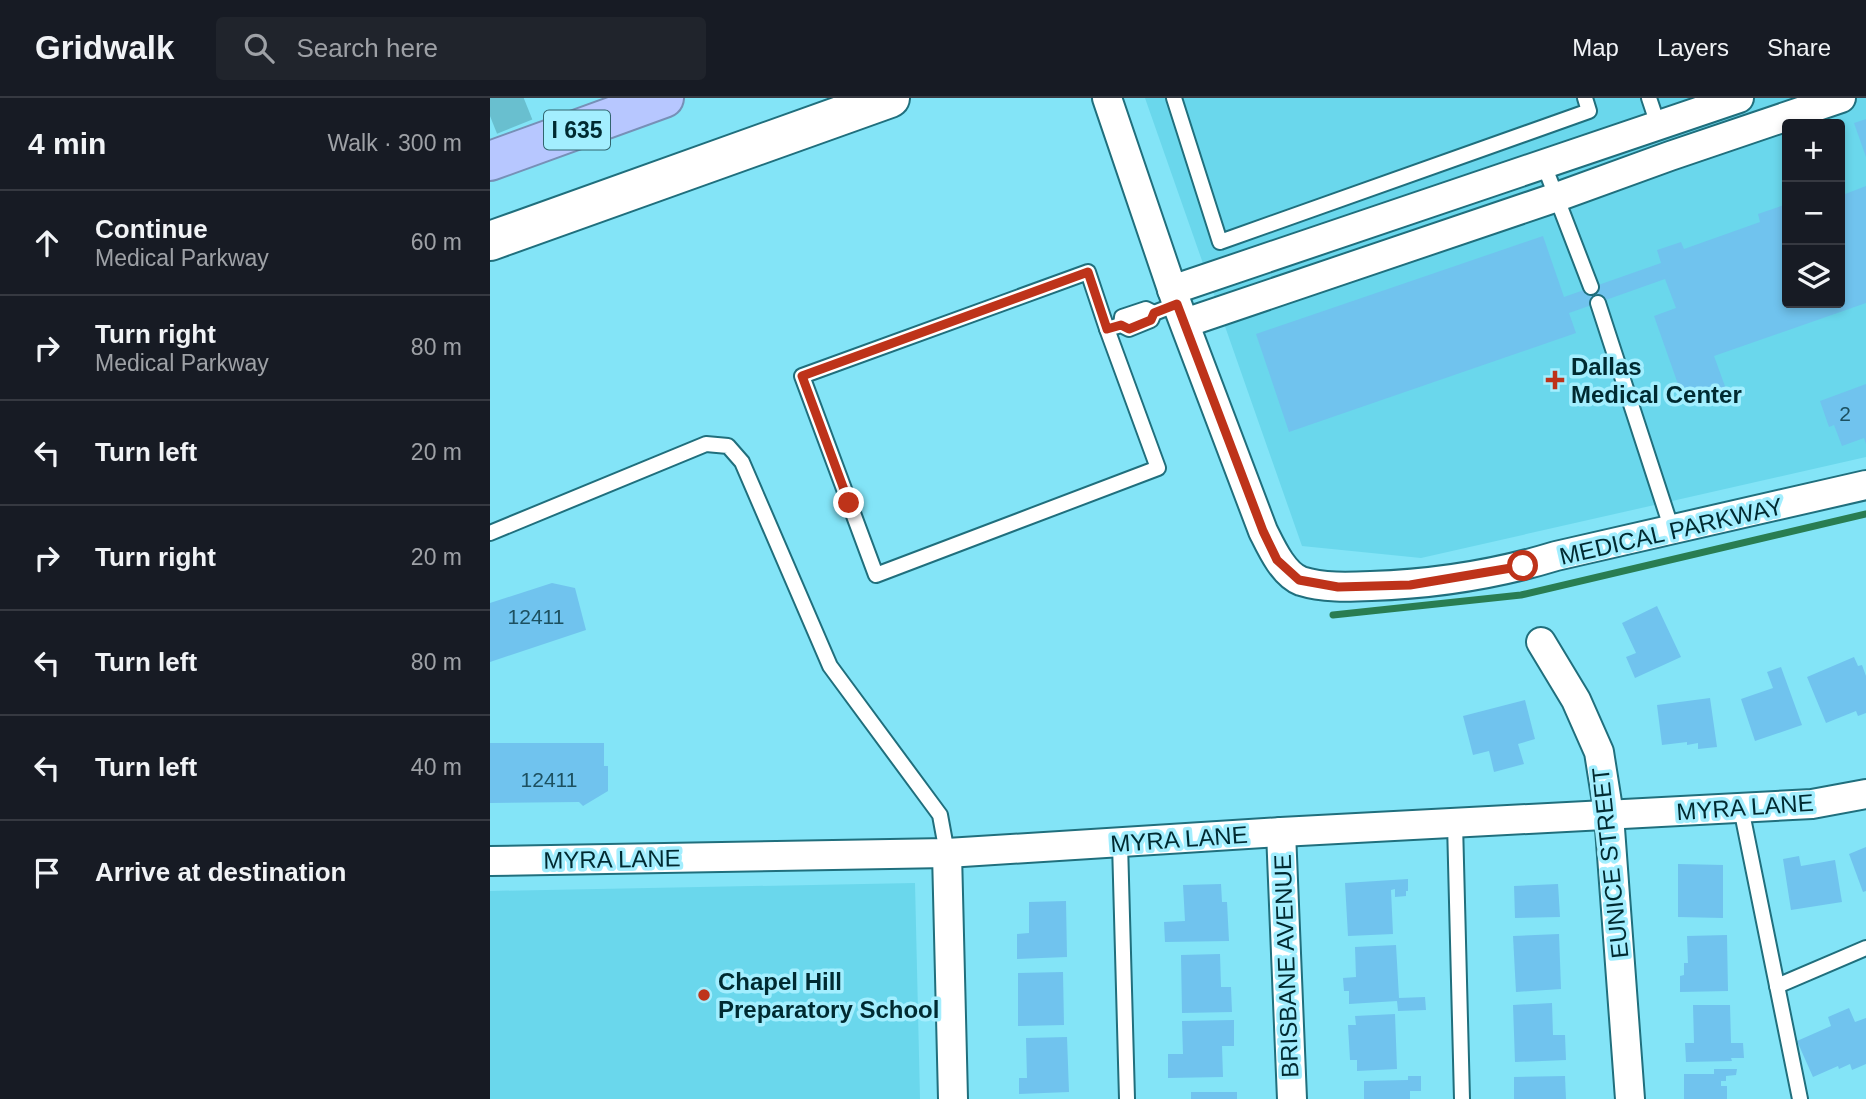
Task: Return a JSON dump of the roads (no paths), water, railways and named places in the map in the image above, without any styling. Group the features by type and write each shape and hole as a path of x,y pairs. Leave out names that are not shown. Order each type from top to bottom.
{"highway":[{"name":"I 635","path":"490,161 664,98"}],"main road":[{"path":"490,240 890,98"}],"street":[{"name":"MEDICAL PARKWAY","path":"1107,98 1172,308 1263,531 1277,560 1299,580 1338,587 1410,585 1523,566 1556,556 1866,485"},
{"path":"1172,308 1544,165 1739,98"},
{"path":"1172,308 1557,197 1841,98"},
{"path":"1658,125 1670,156"},
{"name":"EUNICE STREET","path":"1541,642 1576,700 1599,752 1609,815 1630,1099"},
{"name":"MYRA LANE","path":"490,861 947,853 1280,832 1812,804 1866,794"},
{"name":"BRISBANE AVENUE","path":"1280,832 1292,1099"},
{"path":"947,853 953,1099"}],"lane":[{"path":"1174,98 1220,242 1589,111 1585,98"},
{"path":"1649,98 1658,125"},
{"path":"1544,165 1591,287"},
{"path":"1088,272 1114,327 1158,468 876,575 802,376 1088,272"},
{"path":"1598,303 1672,530"},
{"path":"1114,327 1122,317 1146,309 1172,308"},
{"path":"490,533 706,444 728,446 742,462 830,666 940,815 947,853"},
{"path":"1741,808 1800,1099"},
{"path":"1455,823 1462,1099"},
{"path":"1120,842 1127,1099"},
{"path":"1777,986 1866,948"}],"waterway":[{"path":"1333,615 1521,595 1866,514"}],"tunnel":[{"path":"490,116 535,98"}],"place":[{"name":"Dallas Medical Center","path":"1555,380"},
{"name":"Chapel Hill Preparatory School","path":"704,995"}]}
